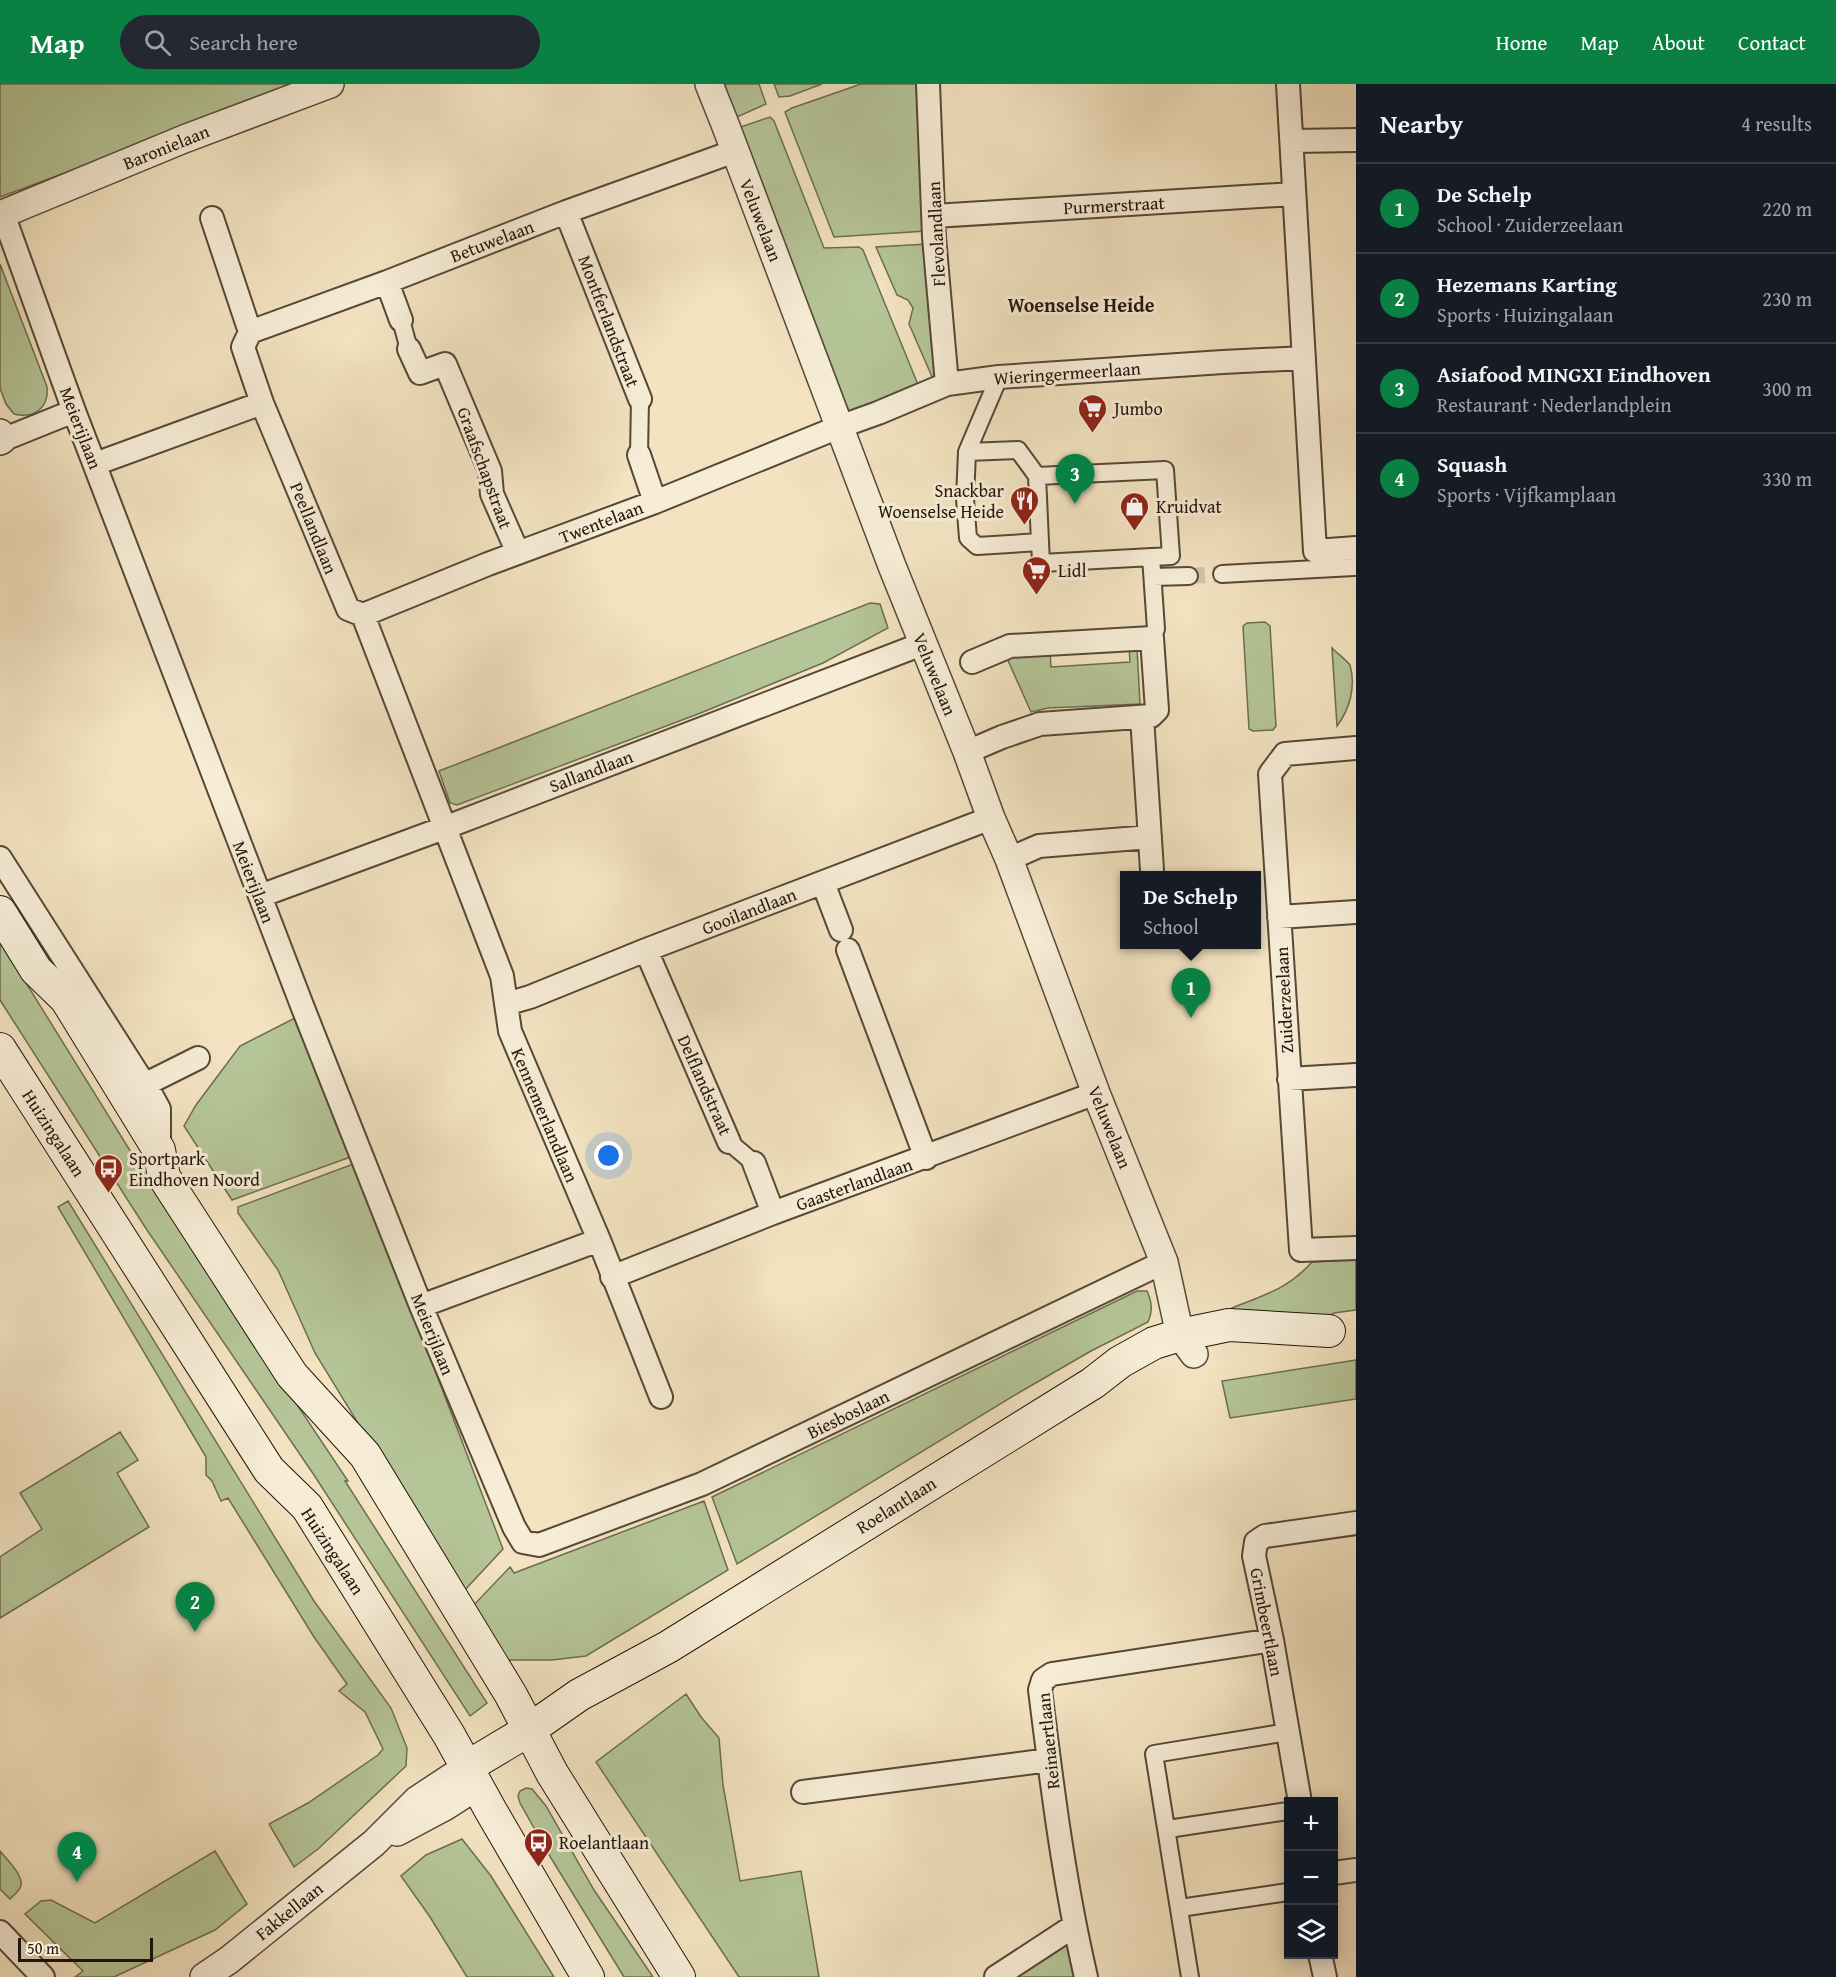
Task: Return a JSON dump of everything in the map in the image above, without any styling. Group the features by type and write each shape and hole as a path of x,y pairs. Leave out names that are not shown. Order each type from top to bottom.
{"main road":[{"path":"0,912 36,970 66,999 159,1150 164,1177 292,1375 365,1455 511,1695 552,1773 679,1977"},
{"name":"Huizingalaan","path":"0,1049 269,1470 306,1507 472,1776 588,1977"},
{"name":"Roelantlaan","path":"472,1776 534,1737 579,1695 668,1647 1093,1383 1160,1362 1191,1340 1281,1341 1343,1329"}],"street":[{"name":"Baronielaan","path":"2,215 184,139 330,84"},
{"name":"Veluwelaan","path":"709,84 838,427 922,644 967,752 991,819 1009,859 1096,1093 1164,1262 1182,1287 1191,1306 1191,1340"},
{"name":"Flevolandlaan","path":"928,84 934,216 947,384"},
{"path":"1288,84 1315,551 1354,554"},
{"path":"1292,141 1356,140"},
{"name":"Betuwelaan","path":"250,332 387,282 566,212 735,151"},
{"name":"Purmerstraat","path":"934,216 1293,194"},
{"name":"Montferlandstraat","path":"566,212 640,399 639,455 655,502"},
{"name":"Meierijlaan","path":"2,215 74,411 260,896 295,1011 514,1527 524,1542"},
{"name":"Peellandlaan","path":"212,218 250,332 243,347 262,403 348,609 363,615 444,828"},
{"name":"Graafschapstraat","path":"387,282 409,350 420,373 445,364 490,471 492,494 518,553"},
{"name":"Wieringermeerlaan","path":"838,427 947,384 999,377 1304,358"},
{"path":"999,377 968,452 965,499 968,538 977,546 1040,542"},
{"path":"95,464 262,403"},
{"path":"1,438 74,411"},
{"name":"Twentelaan","path":"363,615 518,553 655,502 838,427"},
{"path":"968,452 1018,450 1037,476 1041,562 1171,556 1165,470 1037,476"},
{"path":"1222,574 1354,554"},
{"path":"967,752 1040,724 1151,716 1156,710 1152,638 1156,629 1151,557"},
{"path":"1153,577 1189,576"},
{"path":"972,662 1010,646 1152,638"},
{"name":"Sallandlaan","path":"260,896 444,828 922,644"},
{"path":"1142,717 1152,870"},
{"name":"Zuiderzeelaan","path":"1356,748 1285,754 1270,774 1301,1250 1356,1248"},
{"name":"Gooilandlaan","path":"506,1004 530,998 646,950 991,819"},
{"name":"Kennemerlandlaan","path":"444,828 502,976 510,1031 599,1240 661,1397"},
{"path":"1009,859 1039,846 1150,837"},
{"path":"0,858 159,1109 159,1150"},
{"path":"823,883 926,1158"},
{"path":"1279,917 1356,912"},
{"name":"Delflandstraat","path":"646,950 729,1142 754,1163 773,1213"},
{"path":"144,1085 198,1058"},
{"path":"1289,1079 1356,1075"},
{"name":"Gaasterlandlaan","path":"612,1277 773,1213 1096,1093"},
{"path":"421,1306 599,1240"},
{"name":"Biesboslaan","path":"524,1542 538,1545 702,1484 1164,1262"},
{"name":"Grimbeertlaan","path":"1299,1797 1272,1640 1254,1556 1256,1542 1265,1536 1356,1523"},
{"name":"Reinaertlaan","path":"1086,1977 1074,1926 1049,1760 1040,1690 1043,1680 1053,1674 1272,1640"},
{"path":"1190,1977 1168,1829 1154,1754 1287,1732"},
{"path":"803,1792 1049,1760"},
{"name":"Fakkellaan","path":"204,1977 234,1969 374,1844 417,1800 472,1776"},
{"path":"1168,1829 1284,1812"},
{"path":"1338,1872 1356,1870"},
{"path":"1180,1908 1284,1894"},
{"path":"996,1977 1074,1926"},
{"path":"0,1932 43,1977"},
{"path":"1321,1959 1324,1977"}],"green space":[{"path":"0,84 304,84 0,197"},
{"path":"724,84 759,84 766,104 737,117"},
{"path":"774,84 822,84 790,96 779,97"},
{"path":"861,84 916,84 926,231 834,237 785,112"},
{"path":"770,117 774,121 824,248 859,247 863,250 919,387 850,414 741,127"},
{"path":"927,244 936,371 933,379 909,324 913,308 908,300 897,295 876,247"},
{"path":"0,264 47,387 46,401 43,406 28,415 14,414 6,404 0,388"},
{"path":"870,603 880,604 888,628 823,663 698,714 457,805 450,803 439,771"},
{"path":"1265,622 1270,626 1276,726 1273,730 1253,731 1249,729 1243,626 1247,623"},
{"path":"1129,647 1137,648 1140,704 1048,708 1031,712 1006,656 1050,652 1051,667 1130,662"},
{"path":"1332,648 1350,665 1352,673 1351,697 1337,726"},
{"path":"0,941 165,1207 348,1481 345,1481 487,1703 470,1716 314,1475 145,1227 0,1000"},
{"path":"297,1017 353,1156 232,1200 184,1126 196,1105 240,1046"},
{"path":"356,1163 503,1549 462,1593 315,1353 278,1270 238,1213 238,1207"},
{"path":"68,1201 314,1601 391,1708 407,1748 406,1766 318,1849 294,1867 269,1824 308,1803 378,1755 383,1749 365,1712 339,1691 347,1684 314,1637 228,1498 221,1501 212,1481 206,1475 206,1457 58,1207"},
{"path":"1356,1260 1356,1310 1334,1313 1326,1318 1234,1315 1232,1308 1285,1285 1312,1262"},
{"path":"1137,1291 1147,1291 1149,1295 1151,1310 1148,1322 1091,1351 1020,1392 737,1564 712,1497"},
{"path":"1356,1360 1356,1399 1230,1418 1222,1381"},
{"path":"120,1432 138,1460 117,1473 149,1527 0,1618 0,1557 42,1529 20,1493"},
{"path":"704,1501 728,1570 586,1656 552,1660 504,1660 471,1608 510,1567 514,1573"},
{"path":"686,1694 701,1717 719,1738 723,1785 740,1881 801,1871 819,1977 739,1977 596,1762"},
{"path":"526,1788 532,1789 546,1806 594,1890 653,1977 624,1977 520,1803 518,1796 520,1791"},
{"path":"462,1839 491,1876 554,1977 467,1977 430,1917 401,1876 426,1855"},
{"path":"0,1851 20,1879 20,1888 10,1899 0,1889"},
{"path":"215,1851 247,1904 215,1930 114,1977 75,1977 83,1971 25,1914 41,1901 51,1900 95,1923"},
{"path":"1072,1932 1083,1977 1004,1977"}],"tunnel":[{"path":"1189,576 1222,574"}],"place":[{"name":"Jumbo","path":"1093,434"},
{"name":"Asiafood MINGXI Eindhoven","path":"1075,504"},
{"name":"Snackbar Woenselse Heide","path":"1025,526"},
{"name":"Kruidvat","path":"1135,532"},
{"name":"Lidl","path":"1037,596"},
{"name":"De Schelp","path":"1191,1018"},
{"name":"Sportpark Eindhoven Noord","path":"108,1194"},
{"name":"Hezemans Karting","path":"195,1632"},
{"name":"Roelantlaan","path":"538,1868"},
{"name":"Squash","path":"77,1882"}],"district":[{"name":"Woenselse Heide","path":"1081,304"}]}
